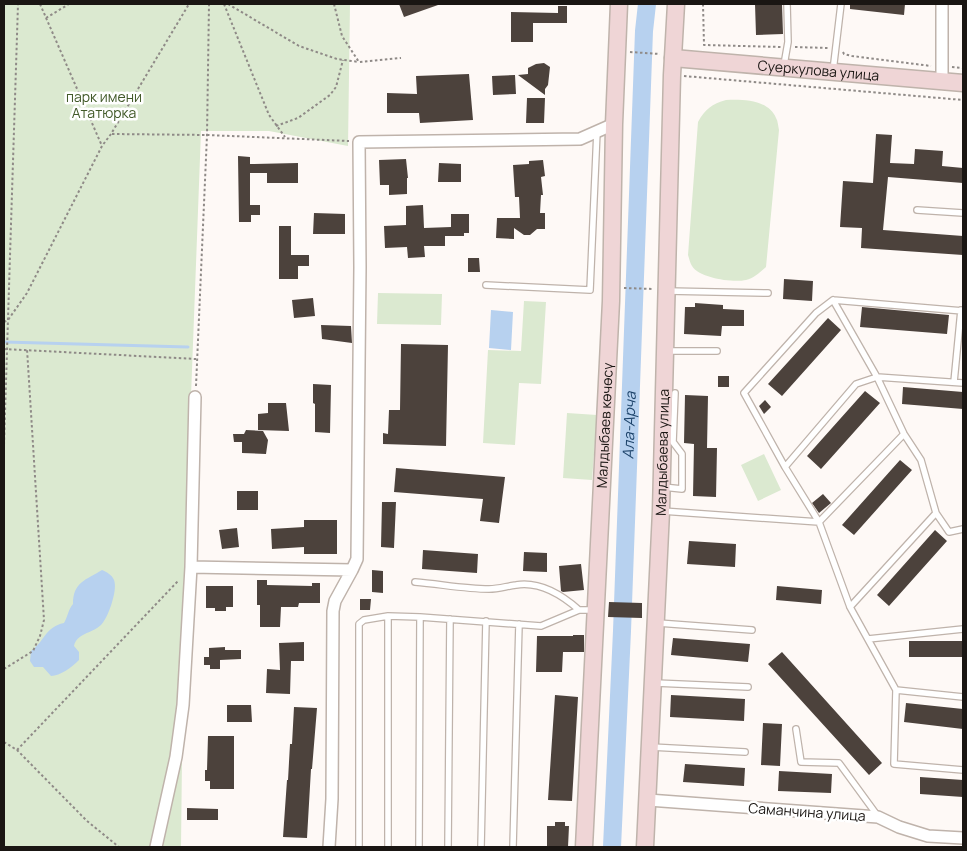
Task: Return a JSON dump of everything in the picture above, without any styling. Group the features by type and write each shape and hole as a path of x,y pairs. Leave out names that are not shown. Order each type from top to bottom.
{"street":[{"name":"Малдыбаев көчөсү","path":"584,847 611,300 618,4"},
{"path":"668,56 676,4"},
{"path":"942,4 942,81"},
{"name":"Суеркулова улица","path":"668,56 963,83"},
{"name":"Малдыбаева улица","path":"645,847 651,748 661,486 664,351 661,290 672,75 668,56"},
{"path":"329,847 332,799 332,620 335,601 357,559 360,267 359,142 580,139 614,124"},
{"path":"156,847 176,757 183,705 192,567 196,397"},
{"path":"192,567 352,570"},
{"name":"Саманчина улица","path":"648,800 878,817 927,842 963,838"}],"lane":[{"path":"784,68 788,42 787,4"},
{"path":"833,72 840,4"},
{"path":"486,285 590,290 597,131"},
{"path":"917,210 963,213"},
{"path":"661,290 768,293"},
{"path":"833,300 877,377 904,434 921,460 936,513 948,532 963,529"},
{"path":"954,382 962,311 833,300 816,313 744,393 819,522 850,607 896,690 894,764 963,770"},
{"path":"664,351 717,351"},
{"path":"786,467 856,384 877,377 963,383"},
{"path":"661,486 682,489 682,454 673,442 675,393"},
{"path":"660,511 819,522 904,434"},
{"path":"850,607 936,513"},
{"path":"415,582 488,589 505,588 517,584 531,584 552,590 568,600 578,610"},
{"path":"359,847 359,624 364,620 388,616 541,626 578,610 596,610"},
{"path":"388,616 388,847"},
{"path":"419,847 420,617"},
{"path":"448,847 450,619"},
{"path":"481,847 486,622"},
{"path":"656,622 752,630"},
{"path":"513,847 519,624"},
{"path":"868,639 963,629"},
{"path":"653,683 748,688"},
{"path":"896,690 963,697"},
{"path":"796,729 801,762 839,763 878,817"},
{"path":"651,748 745,752"}],"path":[{"path":"4,445 5,349 8,320 18,4"},
{"path":"40,4 102,146"},
{"path":"46,18 70,4"},
{"path":"4,322 8,320 27,293 102,146 189,4"},
{"path":"196,397 196,359 207,135 209,4"},
{"path":"224,4 269,115 285,138"},
{"path":"228,4 299,46 321,55 359,62 401,58"},
{"path":"334,4 342,36 359,62"},
{"path":"628,52 668,56"},
{"path":"276,126 298,118 330,94 336,87 343,60"},
{"path":"672,75 963,100"},
{"path":"111,134 207,135 359,142"},
{"path":"621,288 661,290"},
{"path":"5,349 196,359"},
{"path":"4,669 33,651 40,636 44,620 27,349"},
{"path":"17,750 192,567"},
{"path":"4,742 17,750 87,821 118,847"}],"green space":[{"name":"парк имени Ататюрка","path":"4,4 350,4 348,146 269,131 201,131 184,583 181,847 4,847"},
{"path":"726,100 755,102 768,107 777,119 779,130 766,267 752,278 740,281 717,279 702,274 692,266 688,255 698,122 709,108"},
{"path":"378,293 442,294 441,325 377,324"},
{"path":"524,301 546,302 541,384 519,383 515,445 483,443 488,350 521,351"},
{"path":"567,413 597,415 592,480 563,478"},
{"path":"764,454 781,490 758,501 741,465"}],"water":[{"path":"491,310 513,312 511,350 489,348"},
{"path":"102,570 114,580 115,590 112,604 101,625 78,638 74,646 79,652 79,660 66,671 54,676 51,676 43,667 34,667 30,661 31,651 49,631 64,623 73,604 75,591 78,586"}],"building":[{"path":"399,4 438,4 438,5 404,17"},
{"path":"755,4 782,4 783,34 756,35"},
{"path":"850,4 905,4 904,15 850,9"},
{"path":"558,6 567,6 567,23 533,23 533,42 511,42 511,12 558,13"},
{"path":"544,63 550,67 545,95 518,75 528,74 528,68"},
{"path":"469,74 473,120 420,123 419,113 387,113 387,93 417,94 416,76"},
{"path":"515,75 516,94 493,95 492,76"},
{"path":"527,98 545,98 544,123 526,123"},
{"path":"876,134 892,135 890,163 914,164 915,149 943,151 942,166 963,168 963,183 888,177 883,230 963,236 963,255 861,248 862,228 840,227 843,181 873,183"},
{"path":"238,156 250,157 250,164 298,163 298,183 267,183 267,173 250,173 250,205 260,205 260,215 251,215 251,222 239,222"},
{"path":"406,159 407,194 389,195 389,185 380,185 379,160"},
{"path":"543,160 545,176 541,177 543,195 541,195 540,213 545,213 545,229 537,229 530,235 524,235 514,228 514,239 496,238 497,218 520,218 519,197 515,197 513,165 529,164 529,161"},
{"path":"439,163 461,164 461,182 438,182"},
{"path":"423,205 424,228 451,227 451,214 469,214 469,233 464,233 464,236 445,236 445,246 424,246 425,257 408,258 407,247 385,248 384,226 406,225 406,206"},
{"path":"314,213 345,214 345,234 313,234"},
{"path":"279,226 291,226 291,255 309,255 309,266 298,266 298,279 279,279"},
{"path":"468,258 479,258 480,272 468,272"},
{"path":"784,279 813,281 812,301 783,299"},
{"path":"313,298 315,316 294,318 292,300"},
{"path":"695,303 723,305 723,309 744,310 744,326 722,326 721,336 684,334 685,307 695,307"},
{"path":"862,307 949,315 947,334 860,327"},
{"path":"828,318 841,330 782,396 768,384"},
{"path":"321,325 351,326 352,343 322,339"},
{"path":"401,344 448,345 446,446 383,444 383,433 388,434 389,410 400,410"},
{"path":"718,376 729,376 729,387 718,387"},
{"path":"313,384 331,385 330,433 315,432"},
{"path":"903,387 963,392 963,409 902,404"},
{"path":"865,391 880,403 821,469 807,456"},
{"path":"685,395 708,396 707,448 717,448 716,497 693,496 694,444 684,443"},
{"path":"765,400 771,407 764,414 759,406"},
{"path":"268,403 286,403 289,431 258,430 258,414 268,413"},
{"path":"246,430 263,431 268,440 266,454 242,453 242,442 234,442 233,434 244,434"},
{"path":"900,460 912,470 854,535 842,525"},
{"path":"396,468 505,477 499,523 480,521 483,499 394,492"},
{"path":"237,491 258,491 258,510 237,510"},
{"path":"823,494 831,503 819,513 812,503"},
{"path":"382,502 396,502 394,548 381,547"},
{"path":"304,520 337,520 337,554 304,554 304,547 272,549 271,529 304,527"},
{"path":"237,528 239,547 222,549 219,530"},
{"path":"935,530 947,541 889,606 877,595"},
{"path":"689,541 736,544 735,567 687,564"},
{"path":"423,550 478,554 477,573 422,569"},
{"path":"524,552 547,553 547,572 523,571"},
{"path":"581,564 584,590 561,591 559,566"},
{"path":"372,570 383,571 383,593 372,592"},
{"path":"257,580 267,580 267,585 312,586 312,583 320,583 320,603 299,603 298,607 281,607 280,627 260,627 260,605 257,605"},
{"path":"206,586 233,586 233,607 226,607 226,611 215,611 215,608 206,608"},
{"path":"777,586 822,590 821,604 776,600"},
{"path":"360,599 371,599 370,610 360,610"},
{"path":"609,602 642,603 642,618 608,617"},
{"path":"584,635 584,652 563,652 562,672 536,672 537,636"},
{"path":"673,638 750,644 748,662 671,655"},
{"path":"909,641 963,641 963,657 909,657"},
{"path":"304,642 304,661 291,661 290,694 266,693 267,669 280,670 279,643"},
{"path":"225,647 225,650 241,650 241,659 220,660 220,669 210,669 210,665 204,665 204,657 209,657 209,648"},
{"path":"782,652 882,763 869,775 768,664"},
{"path":"555,695 578,697 572,801 548,800"},
{"path":"671,695 745,699 744,721 670,717"},
{"path":"906,703 963,709 963,729 904,722"},
{"path":"227,705 251,705 252,722 227,722"},
{"path":"294,707 317,708 307,838 283,837"},
{"path":"763,723 782,724 780,766 761,765"},
{"path":"208,736 234,736 234,789 210,789 210,781 205,781"},
{"path":"685,764 745,768 744,786 683,782"},
{"path":"779,771 832,774 831,793 778,791"},
{"path":"920,777 963,780 963,797 920,794"},
{"path":"187,808 218,809 218,820 187,820"},
{"path":"555,822 565,822 565,826 569,826 568,847 547,847 547,826 555,826"}],"waterway":[{"name":"Ала-Арча","path":"612,847 622,631 644,31 647,4"},
{"path":"4,342 188,347"}]}
